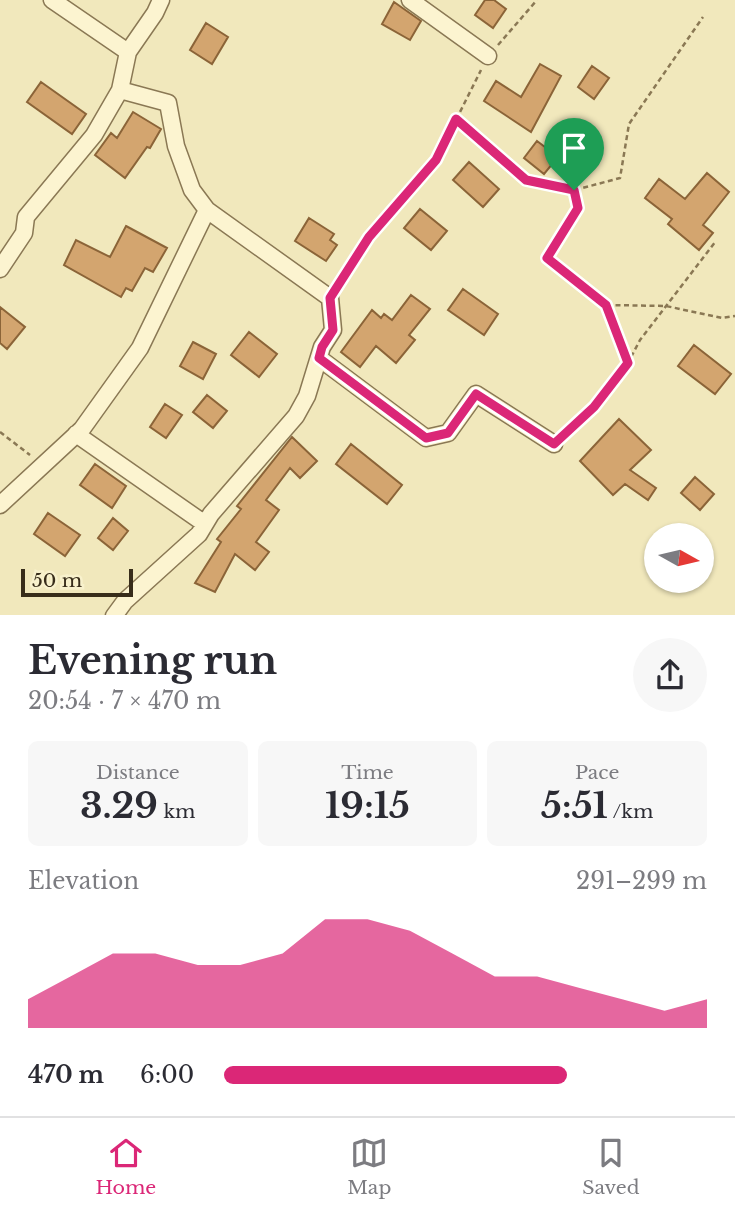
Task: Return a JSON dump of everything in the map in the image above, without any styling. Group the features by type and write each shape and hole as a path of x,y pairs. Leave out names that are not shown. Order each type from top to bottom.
{"street":[{"path":"52,0 128,52"},
{"path":"0,269 24,233 26,216 94,135 120,90 128,52 161,0"},
{"path":"410,0 488,57"},
{"path":"114,615 125,601 199,534 205,523 296,416 307,396 322,347 333,330 330,298 208,210 192,190 176,146 168,103 120,90"},
{"path":"0,505 76,434 140,348 208,210"},
{"path":"319,358 426,438 448,433 476,394 554,444"},
{"path":"76,434 205,523"}],"path":[{"path":"330,298 369,237 436,160 488,57 537,0"},
{"path":"456,119 526,180 574,190 620,178 629,124 703,17"},
{"path":"574,190 578,208 547,258 606,305 628,363"},
{"path":"554,444 594,407 628,363 640,340 716,242"},
{"path":"606,305 666,306 723,318 735,316"},
{"path":"0,432 25,449 40,466"}],"building":[{"path":"485,0 494,0 506,9 493,28 475,15"},
{"path":"394,2 421,21 410,40 382,24"},
{"path":"206,23 228,37 212,64 190,50"},
{"path":"540,64 561,76 531,132 484,101 496,81 521,97"},
{"path":"592,66 609,78 594,99 578,87"},
{"path":"41,82 86,114 72,134 27,102"},
{"path":"133,112 161,129 150,148 147,147 125,178 95,155 111,133 117,138"},
{"path":"537,141 558,157 544,174 524,158"},
{"path":"469,162 499,189 483,207 453,180"},
{"path":"707,173 729,192 703,225 713,233 699,250 668,224 672,219 645,198 659,179 685,199"},
{"path":"420,209 447,231 431,250 404,228"},
{"path":"309,218 334,234 330,240 337,245 326,261 295,241"},
{"path":"126,226 167,248 153,272 145,268 132,291 126,288 121,297 64,265 76,240 110,257"},
{"path":"463,289 498,314 484,335 448,310"},
{"path":"411,295 430,309 409,335 415,340 396,363 376,346 360,367 341,352 372,310 381,318 384,314 392,320"},
{"path":"0,307 25,327 7,349 0,343"},
{"path":"249,332 277,354 259,377 231,355"},
{"path":"193,342 216,354 203,379 180,366"},
{"path":"694,345 731,374 715,394 678,366"},
{"path":"207,395 227,411 213,428 193,412"},
{"path":"165,404 182,415 166,438 150,427"},
{"path":"619,419 651,450 630,470 656,488 648,500 625,484 613,495 580,461"},
{"path":"292,437 317,461 300,478 290,468 266,500 279,510 256,542 269,552 255,570 235,554 215,592 195,583 221,542 217,539 241,509 237,506"},
{"path":"351,444 402,485 387,504 336,464"},
{"path":"95,464 126,486 112,508 80,485"},
{"path":"695,477 714,494 700,510 681,493"},
{"path":"48,513 80,535 65,556 34,534"},
{"path":"113,518 128,531 113,550 98,538"}],"route":[{"path":"456,119 526,180 574,190 578,208 547,258 606,305 628,363 594,407 559,442 554,444 476,394 448,433 426,438 319,358 322,347 333,330 330,298 369,237 436,160 456,119"}]}
